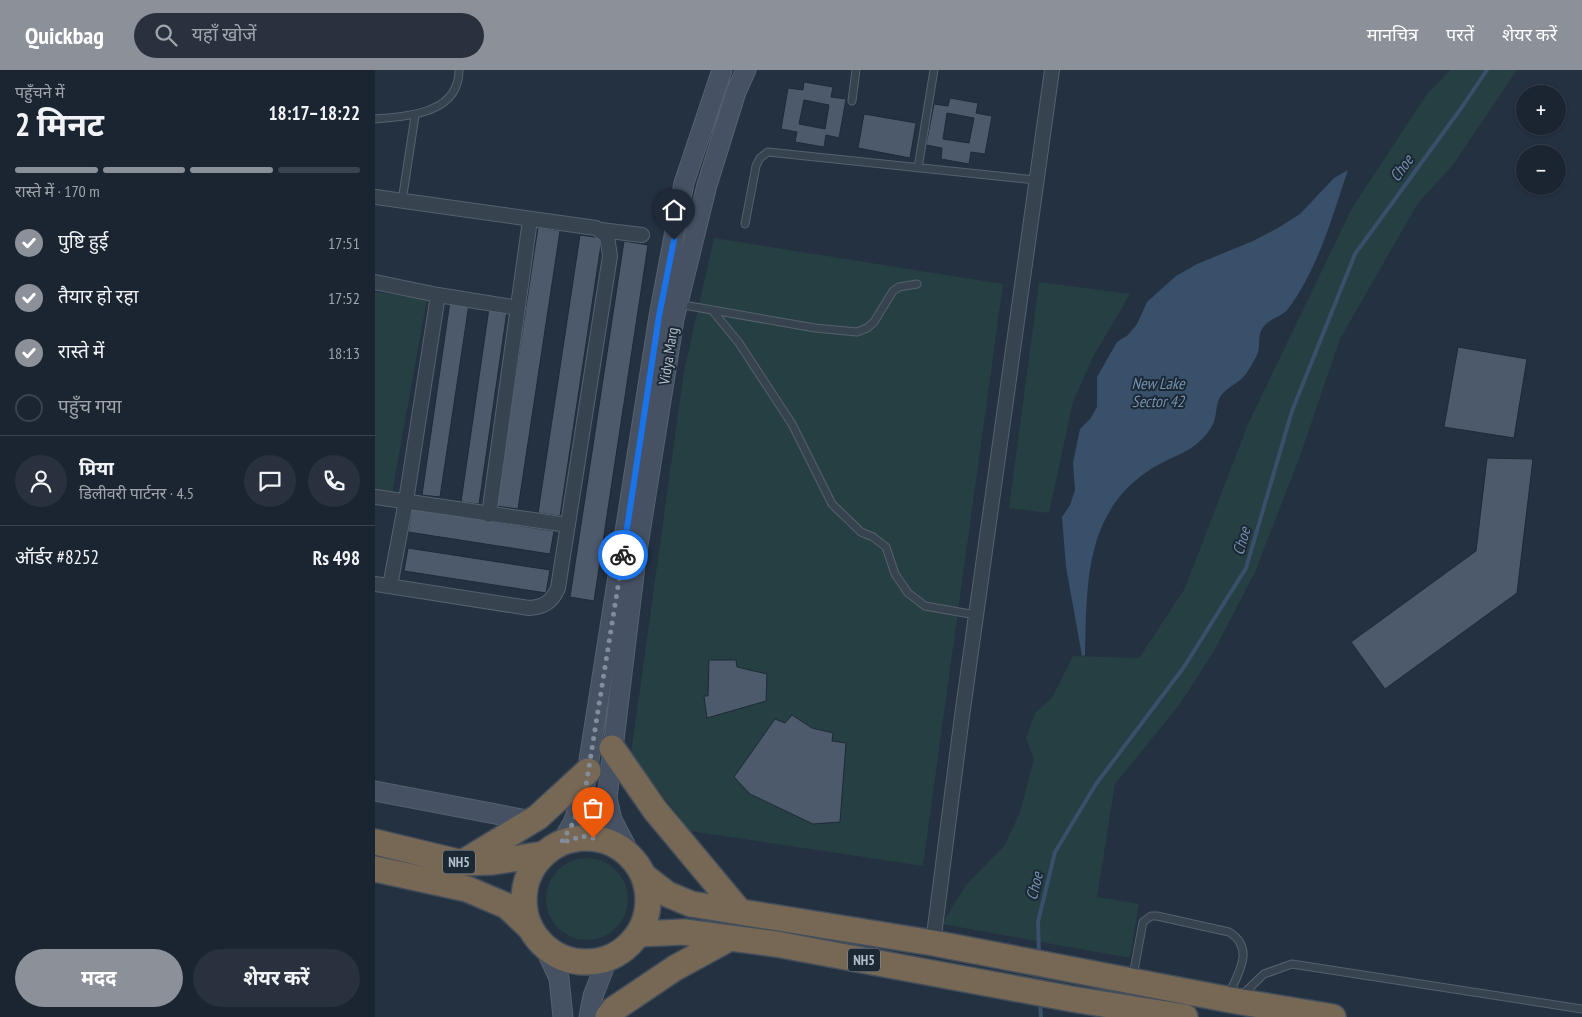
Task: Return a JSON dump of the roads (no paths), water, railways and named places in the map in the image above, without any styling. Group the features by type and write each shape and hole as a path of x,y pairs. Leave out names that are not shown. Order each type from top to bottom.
{"highway":[{"path":"612,748 655,810 740,912"},
{"path":"462,863 532,821 582,779 588,770"},
{"path":"375,823 385,844"},
{"name":"NH5","path":"375,868 467,889 507,906 528,926 545,948 565,959 593,962 607,960 619,953 638,934 647,915 649,897 644,876 630,854 603,839 582,836 553,849 491,862 462,863 385,844"},
{"name":"NH5","path":"528,926 522,901 531,868 553,849"},
{"name":"NH5","path":"644,876 667,894 691,904 933,943 1231,1000 1333,1017"},
{"name":"NH5","path":"638,934 684,932 730,938 999,984 1133,1012 1185,1017"},
{"path":"608,1017 614,1009 675,968 730,938"}],"main road":[{"name":"Vidya Marg","path":"553,849 573,823 585,792 659,316 684,183 722,70"},
{"name":"Vidya Marg","path":"630,854 612,820 607,798 637,558 678,304 707,185 736,92 746,70"},
{"path":"375,791 532,821"},
{"path":"545,948 559,978 563,1017"},
{"path":"589,1017 593,996 607,960"}],"street":[{"path":"933,943 976,615 1052,70"},
{"path":"375,197 643,235"},
{"path":"489,515 530,220"},
{"path":"375,584 529,608 542,606 552,600 558,588 610,256 609,242 601,230"},
{"path":"375,282 438,295 518,308"},
{"path":"390,586 406,501 438,295"},
{"path":"375,497 568,525"}],"lane":[{"path":"375,119 415,116 437,108 447,100 456,86 459,70"},
{"path":"852,101 856,70"},
{"path":"918,168 935,70"},
{"path":"402,201 415,116"},
{"path":"745,224 756,166 760,158 768,152 1036,180"},
{"path":"678,304 815,328 857,332 874,322 893,291 899,287 917,284"},
{"path":"712,310 739,343 792,424 833,504 861,532 873,537 886,547 891,557 895,574 908,593 925,606 976,615"},
{"path":"1132,981 1143,922 1151,916 1157,916 1229,932 1243,943 1244,954 1231,1000"},
{"path":"1231,1000 1264,974 1292,964 1582,1008"}],"water":[{"name":"New Lake Sector 42","path":"1348,170 1330,224 1308,277 1288,309 1268,322 1262,329 1257,355 1243,378 1227,389 1220,397 1214,423 1206,435 1200,442 1185,452 1151,469 1129,486 1113,506 1101,528 1089,576 1085,655 1082,656 1066,567 1062,517 1070,505 1075,490 1073,463 1080,429 1090,419 1097,407 1097,377 1117,342 1128,335 1137,324 1147,302 1176,276 1197,264 1253,241 1278,228 1300,214 1334,178"}],"waterway":[{"name":"Choe","path":"1039,956 1038,922 1055,852 1096,784 1184,667 1246,568 1292,411 1355,254 1487,70"},
{"name":"Choe","path":"1040,1003 1041,1017"}]}
